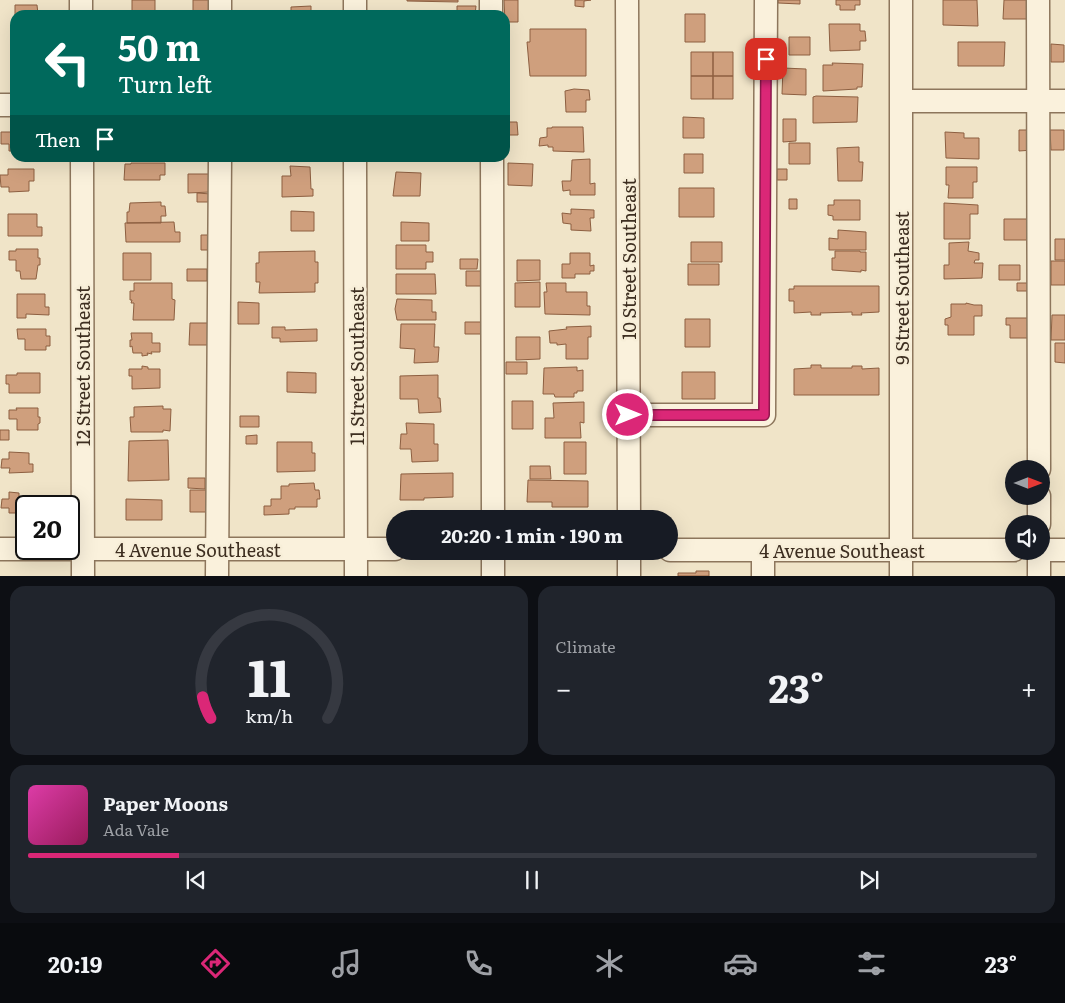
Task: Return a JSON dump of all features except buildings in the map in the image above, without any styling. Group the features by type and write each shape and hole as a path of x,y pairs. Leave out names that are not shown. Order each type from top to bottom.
{"street":[{"name":"10 Street Southeast","path":"627,0 629,510"},
{"path":"628,415 764,415 766,0"},
{"name":"9 Street Southeast","path":"901,0 901,576"},
{"path":"1038,0 1039,460"},
{"path":"901,101 1065,101"},
{"name":"12 Street Southeast","path":"82,162 83,576"},
{"path":"218,576 220,162"},
{"name":"11 Street Southeast","path":"355,162 356,576"},
{"path":"492,162 493,510"},
{"name":"4 Avenue Southeast","path":"0,549 386,549"},
{"name":"4 Avenue Southeast","path":"678,550 1005,550"},
{"path":"763,550 763,576"},
{"path":"1050,550 1065,550"},
{"path":"493,560 493,576"},
{"path":"629,560 629,576"},
{"path":"1039,576 1040,560"}],"route":[{"path":"628,415 764,415 766,59"}]}
